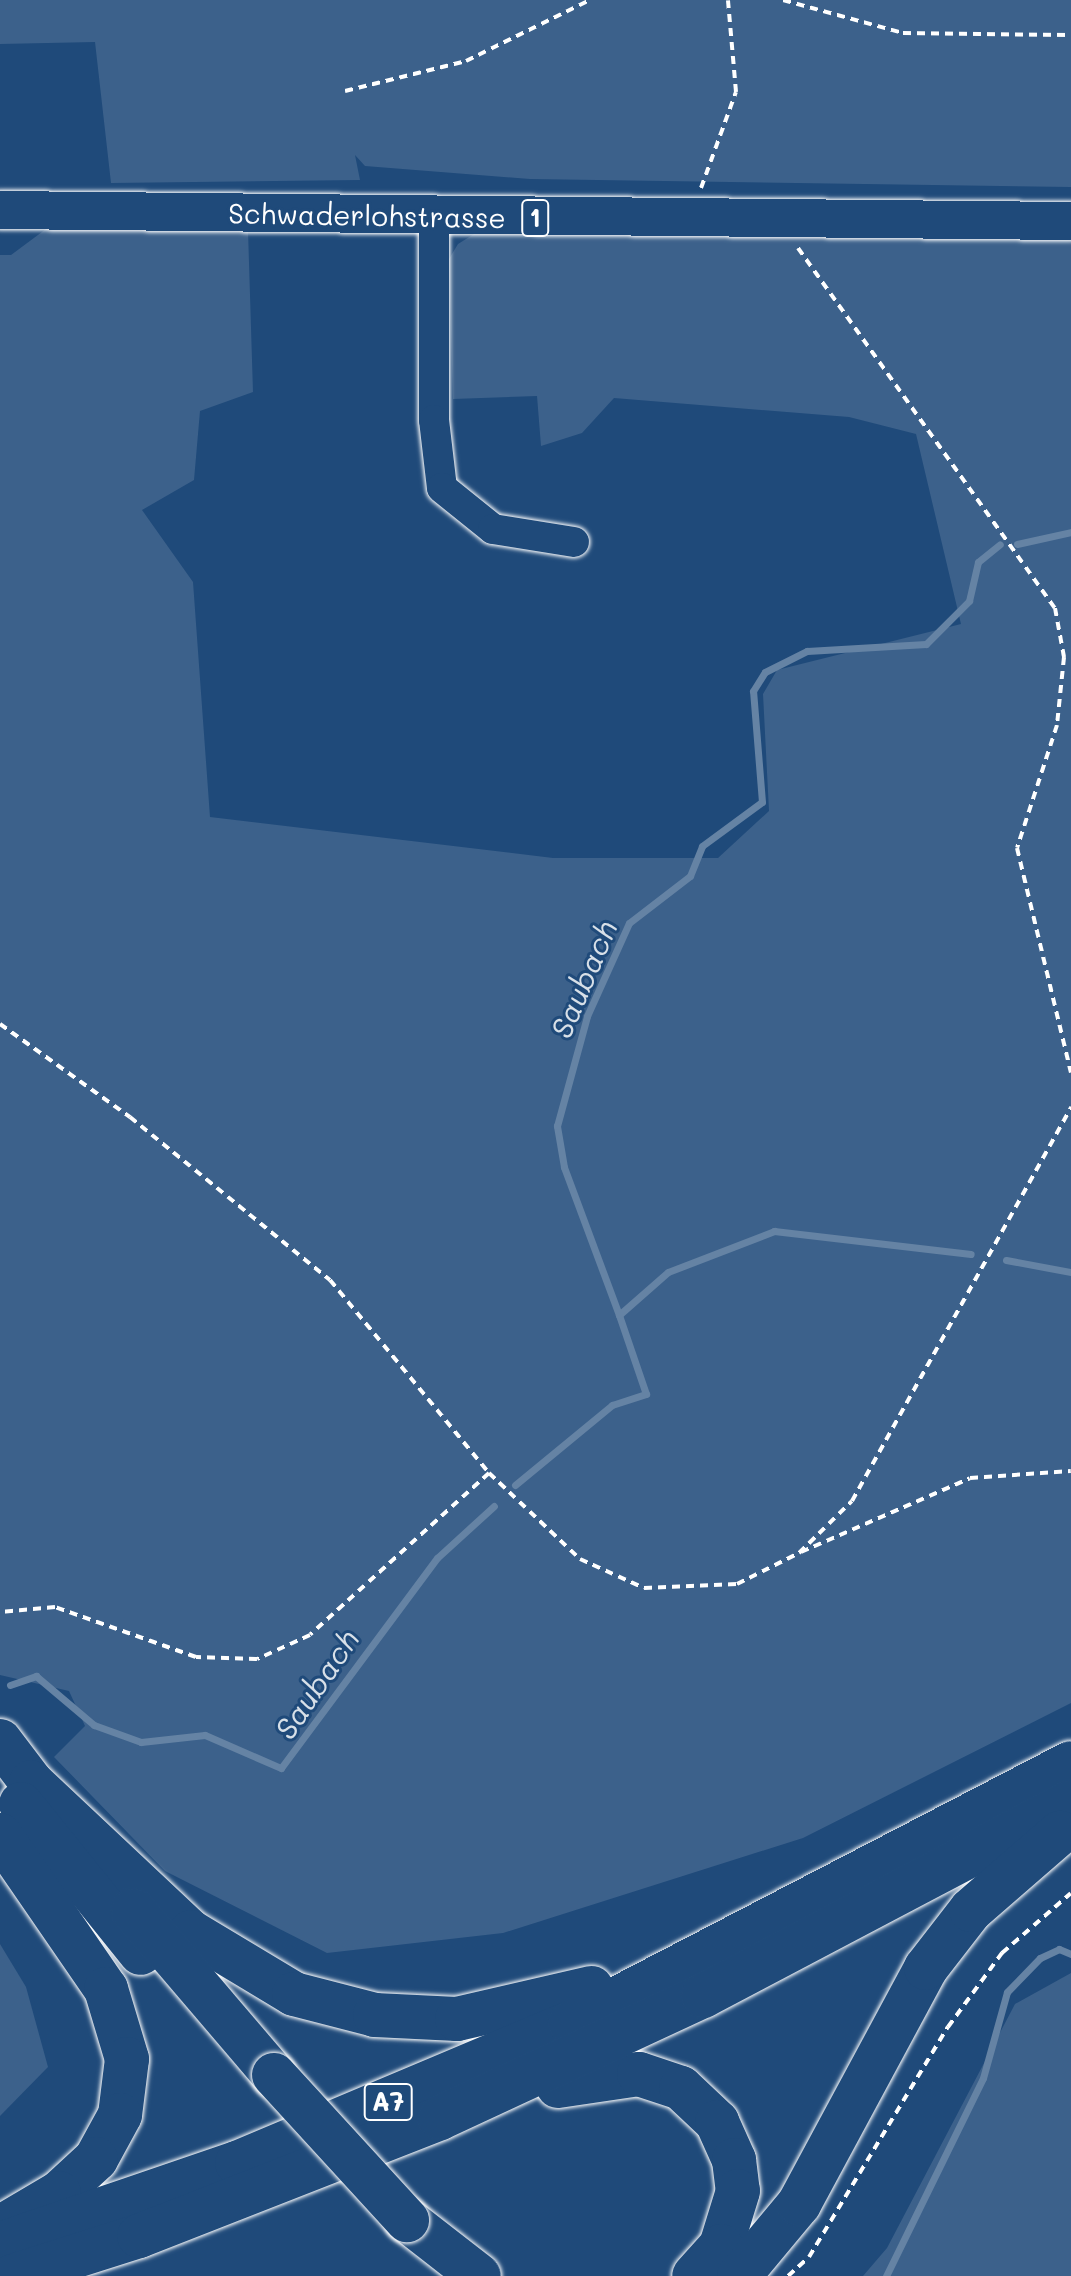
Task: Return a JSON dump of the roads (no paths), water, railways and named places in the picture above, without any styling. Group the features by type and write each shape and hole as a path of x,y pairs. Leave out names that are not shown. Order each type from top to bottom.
{"highway":[{"name":"A7","path":"0,1741 15,1779 264,2080 440,2276"},
{"name":"A7","path":"0,2244 343,2122 570,2023 763,1927 1071,1763"},
{"name":"A7","path":"15,1779 203,1940 267,1981 347,2010 404,2019 484,2016 590,1989 763,1927"},
{"name":"A7","path":"13,2276 139,2236 440,2118 703,1996 1071,1802"},
{"path":"739,2276 799,2204 905,2000 948,1937 993,1887 1071,1825"},
{"path":"0,1835 106,1989 127,2059 120,2115 96,2159 59,2193 0,2227"},
{"name":"A7","path":"440,2118 611,2073 681,2088 717,2122 737,2175 728,2232 694,2276"},
{"name":"A7","path":"396,2224 479,2276"}],"main road":[{"name":"Schwaderlohstrasse","path":"0,210 434,217 1071,221"}],"lane":[{"path":"434,217 434,420 442,488 493,529 574,542"}],"waterway":[{"path":"1017,544 1071,532"},
{"name":"Saubach","path":"619,1315 564,1167 557,1126 587,1016 629,923 690,876 702,846 762,802 753,691 765,672 807,651 926,644 969,601 978,562 1000,544"},
{"name":"Saubach","path":"515,1485 612,1405 646,1394 619,1315 668,1272 774,1231 971,1254"},
{"path":"1006,1260 1071,1272"},
{"name":"Saubach","path":"10,1685 36,1676 94,1725 141,1742 205,1735 281,1768 437,1558 494,1506"},
{"path":"886,2276 983,2078 1007,1992 1040,1958 1059,1949 1071,1954"}]}
